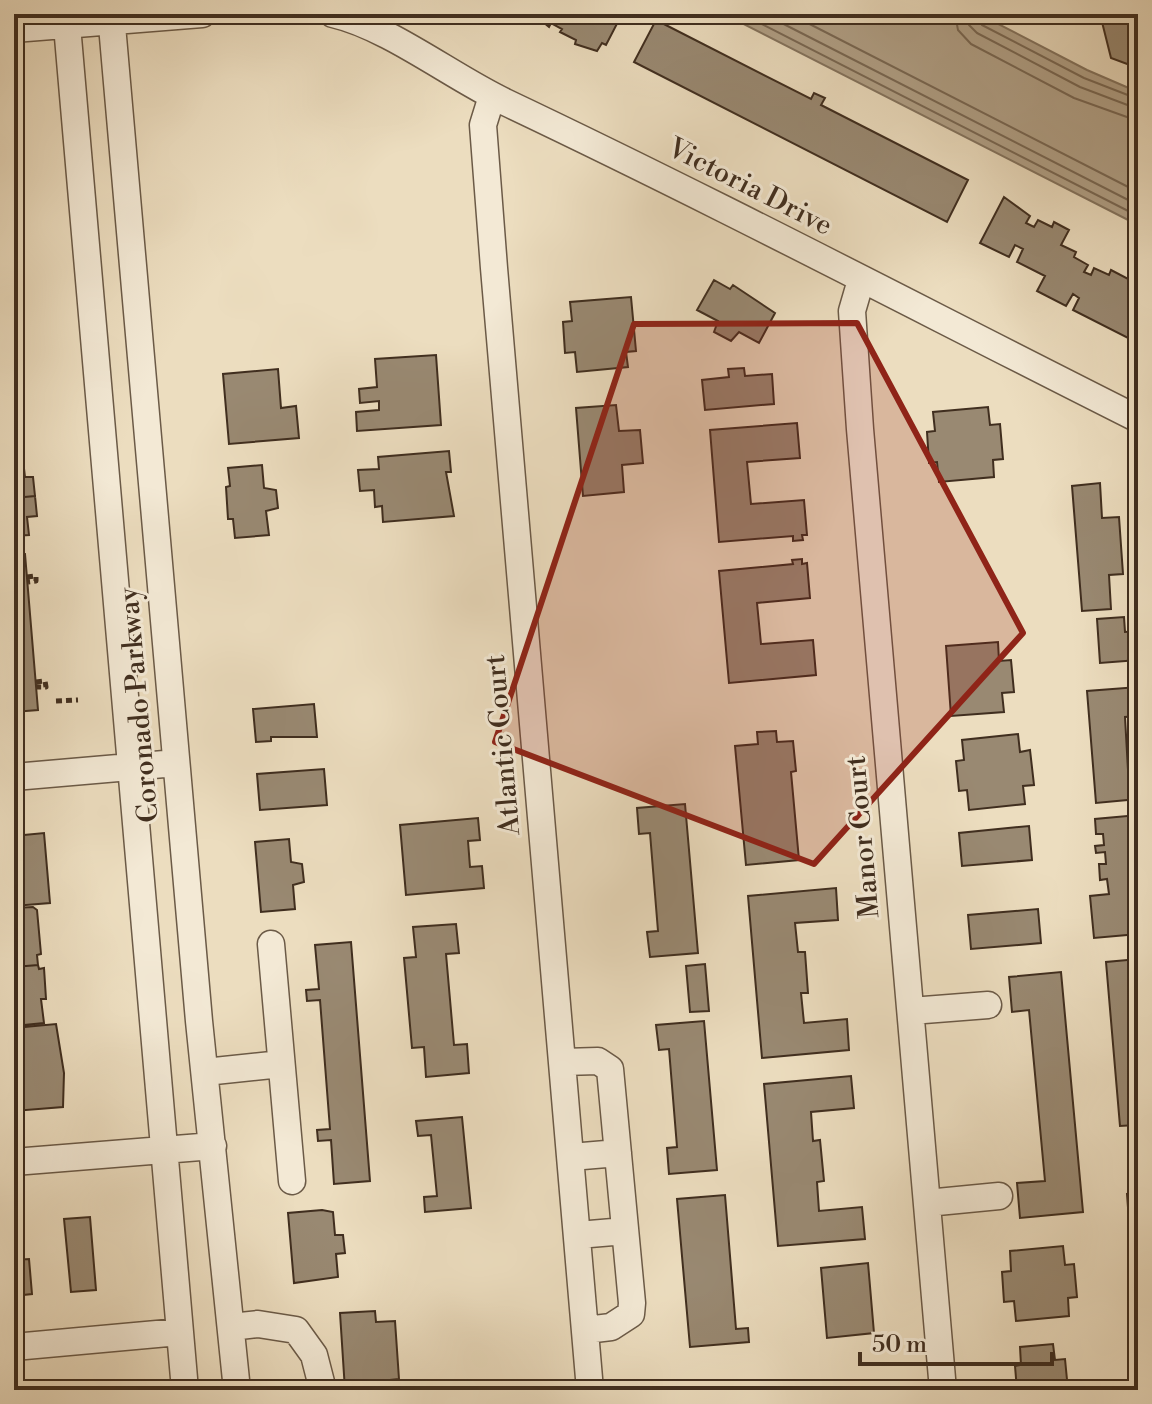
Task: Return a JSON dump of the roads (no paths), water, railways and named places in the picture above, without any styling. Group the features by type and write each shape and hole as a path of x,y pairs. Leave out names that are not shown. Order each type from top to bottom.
{"street":[{"path":"14,29 66,19 202,14"},
{"name":"Victoria Drive","path":"333,14 368,27 492,96 643,168 1138,419"},
{"name":"Coronado Parkway","path":"111,18 176,763 237,1390"},
{"name":"Coronado Parkway","path":"66,19 185,1390"},
{"name":"Atlantic Court","path":"492,96 483,125 484,141 590,1390"},
{"name":"Manor Court","path":"861,280 852,311 860,429 943,1390"},
{"path":"14,777 176,763"},
{"path":"271,944 292,1181"},
{"path":"911,1011 988,1005"},
{"path":"563,1062 598,1061 610,1069 625,1231 631,1314 611,1327 586,1330"},
{"path":"205,1072 281,1064"},
{"path":"14,1162 213,1146"},
{"path":"571,1157 618,1153"},
{"path":"927,1203 999,1196"},
{"path":"578,1235 625,1231"},
{"path":"231,1327 258,1324 296,1330 314,1355 323,1390"},
{"path":"14,1347 179,1332"}],"water":[{"path":"724,14 979,14 1087,70 1138,92 1138,225"}]}
